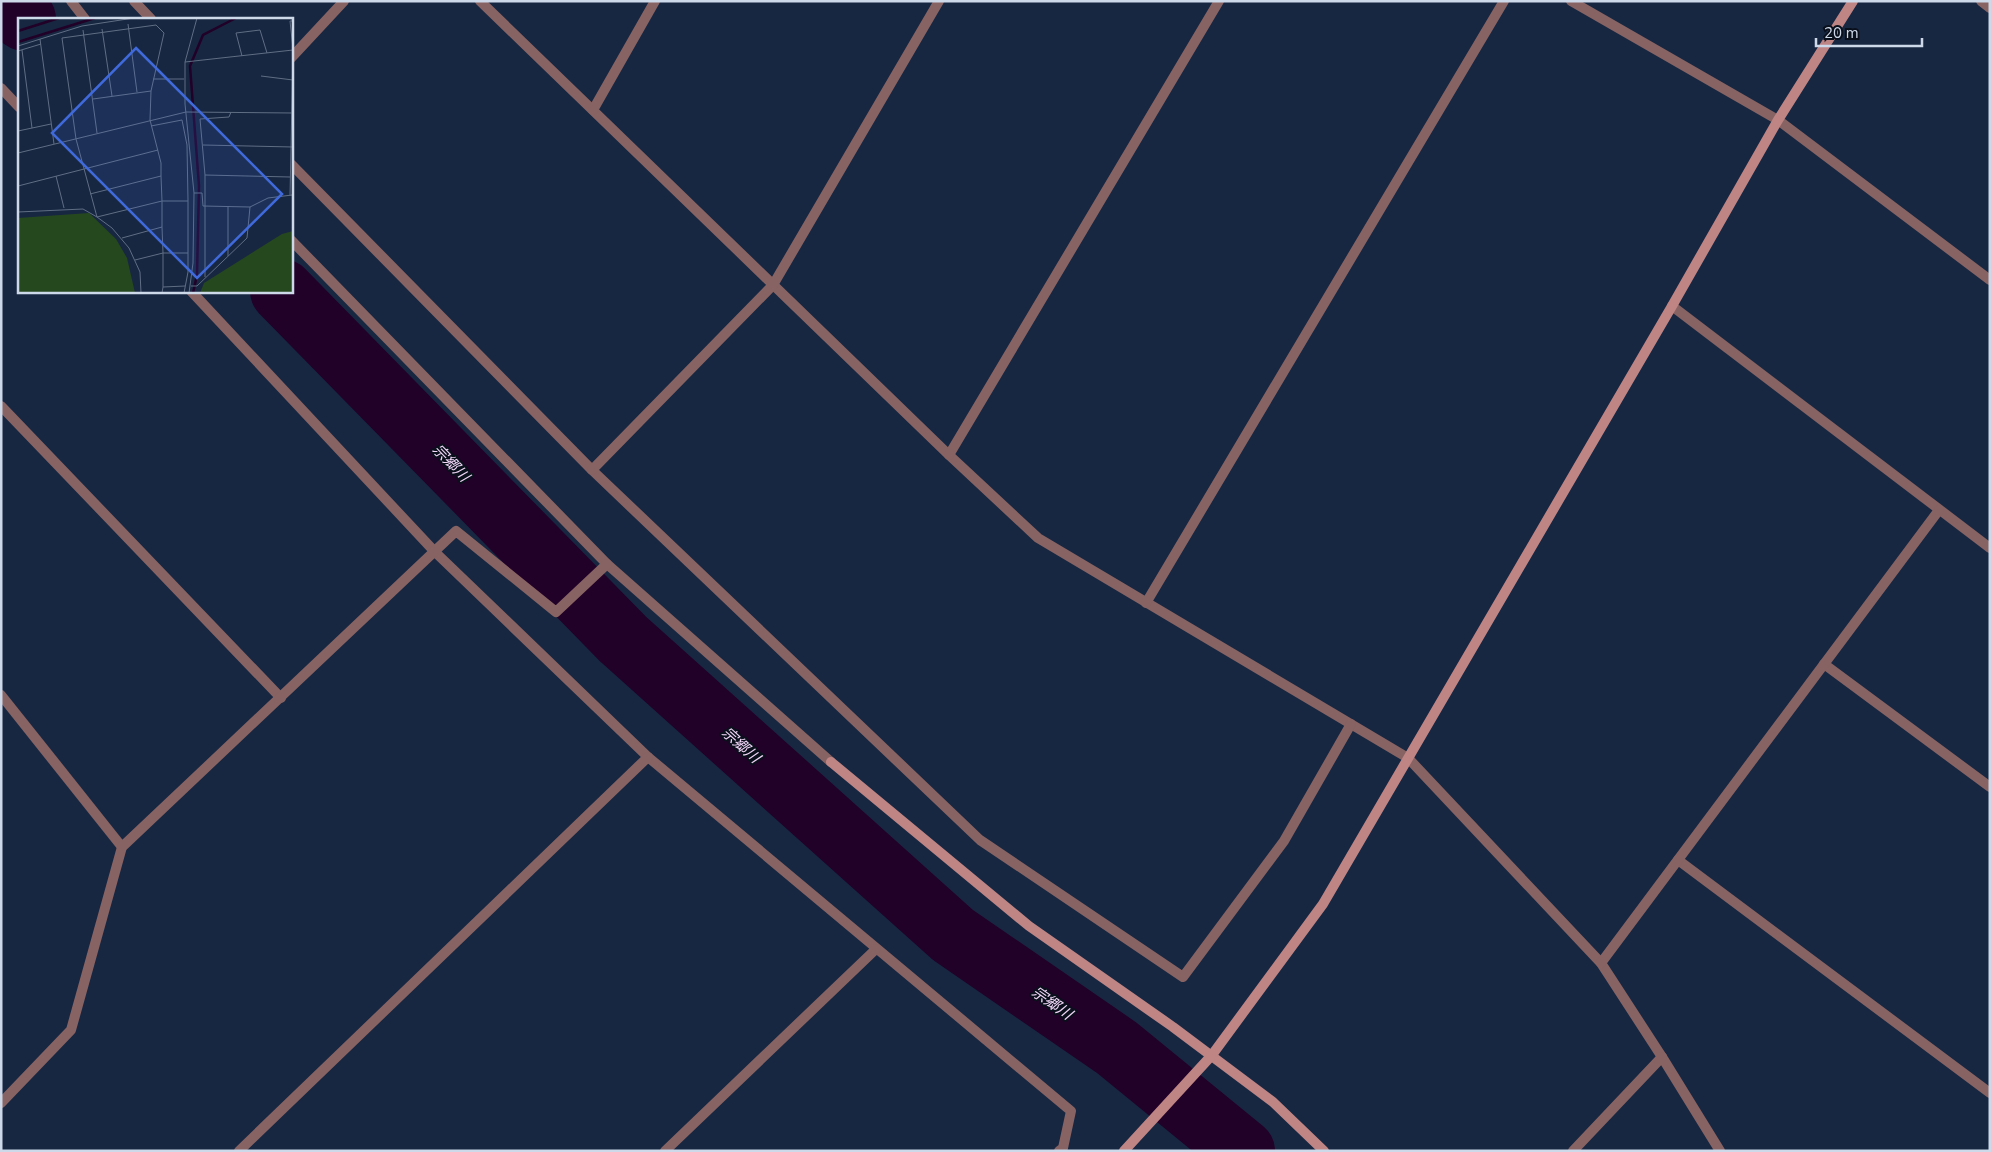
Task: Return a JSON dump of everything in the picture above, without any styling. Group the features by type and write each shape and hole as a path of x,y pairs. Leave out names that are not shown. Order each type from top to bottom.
{"street":[{"path":"71,1 85,18"},
{"path":"134,1 150,18"},
{"path":"292,57 344,1"},
{"path":"480,1 949,456 1038,538 1408,758 1601,963 1720,1151"},
{"path":"592,110 655,1"},
{"path":"592,470 773,285 939,1"},
{"path":"949,456 1219,1"},
{"path":"1146,603 1504,1"},
{"path":"1571,1 1778,120 1990,280"},
{"path":"1124,1151 1212,1055 1323,904 1672,306 1778,120 1854,1"},
{"path":"1981,1 1990,8"},
{"path":"1,88 18,106"},
{"path":"292,165 592,470 980,840 1184,977 1284,840 1351,724"},
{"path":"292,241 607,564 831,762 1029,926 1212,1055 1273,1102 1324,1151"},
{"path":"192,292 435,552 648,757 1071,1111 1063,1148 1059,1151"},
{"path":"1672,306 1990,548"},
{"path":"1,406 280,698"},
{"path":"1601,963 1939,510"},
{"path":"1,1103 71,1030 122,847 456,531 556,612 607,564"},
{"path":"1824,664 1990,787"},
{"path":"1,696 122,847"},
{"path":"239,1151 648,757"},
{"path":"1678,860 1990,1093"},
{"path":"665,1151 876,949"},
{"path":"1573,1151 1662,1058"}],"waterway":[{"name":"宗郷川","path":"13,1 23,18"},
{"name":"宗郷川","path":"283,292 623,639 953,935 1117,1048 1243,1151"}]}
